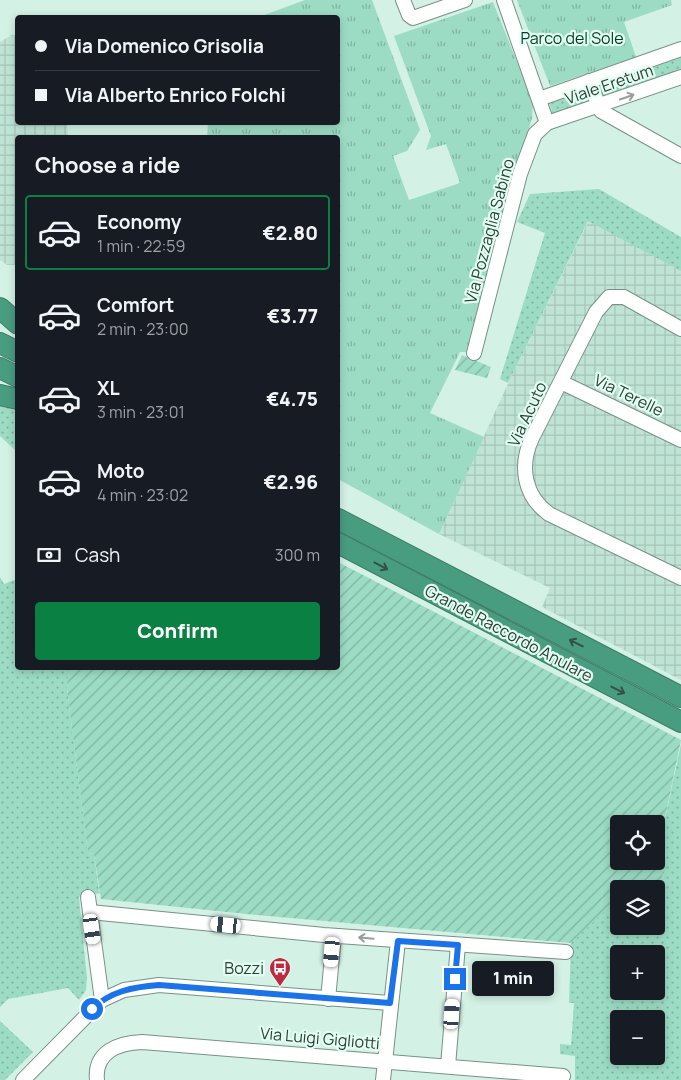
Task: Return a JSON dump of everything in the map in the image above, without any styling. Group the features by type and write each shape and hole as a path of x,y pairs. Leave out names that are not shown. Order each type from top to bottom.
{"highway":[{"path":"0,308 15,321"},
{"path":"0,343 15,350"},
{"path":"0,368 15,376"},
{"path":"0,395 15,398"},
{"name":"Grande Raccordo Anulare","path":"340,521 681,697"},
{"name":"Grande Raccordo Anulare","path":"340,544 681,722"}],"street":[{"path":"403,0 411,17 465,0"},
{"path":"504,0 547,123"},
{"name":"Viale Eretum","path":"539,99 681,49"},
{"name":"Viale Eretum","path":"547,123 681,78"},
{"path":"590,81 601,111 681,156"},
{"name":"Via Pozzaglia Sabino","path":"474,353 520,174 535,134 547,123"},
{"name":"Via Acuto","path":"681,328 624,297 611,296 604,301 596,312 534,432 526,456 525,475 532,497 542,508 557,519 681,578"},
{"name":"Via Terelle","path":"561,382 681,440"},
{"path":"88,897 102,1000"},
{"path":"90,912 334,936 566,952"},
{"path":"328,999 334,936"},
{"path":"384,1080 390,1003 398,941"},
{"path":"448,1066 458,945"},
{"path":"23,1080 102,1000 133,988 159,985 390,1003"},
{"name":"Via Luigi Gigliotti","path":"97,1080 99,1063 105,1054 112,1047 130,1042 160,1042 563,1076"}],"shaded area":[{"path":"12,35 15,36 15,125 67,125 68,135 15,135 15,265 7,265 0,260 0,42"},
{"path":"589,220 681,271 681,680 542,607 550,588 439,534 512,375"}],"green space":[{"path":"305,0 372,0 420,130 407,151 393,156 409,200 460,183 446,144 426,150 431,136 394,36 493,2 533,102 532,118 466,352 460,352 430,413 484,437 439,534 340,480 340,135 207,135 208,125 340,125 340,15 264,15"},
{"name":"Parco del Sole","path":"517,0 671,0 672,5 624,22 636,57 550,86"},
{"path":"681,53 681,72 602,100 596,83"},
{"path":"586,87 592,103 554,117 548,100"},
{"path":"599,189 681,237 681,271 588,221 508,383 500,379 545,233 517,222 530,194"},
{"path":"462,355 491,367 487,378 455,370"},
{"path":"0,399 15,404 15,450 0,436"},
{"path":"340,563 681,740 665,818 665,815 610,815 610,870 663,870 661,880 610,880 610,912 606,910 571,943 101,899 94,854 88,853 67,689 68,670 340,670"},
{"path":"0,577 4,584 15,580 15,670 69,670 67,689 88,853 94,854 99,891 101,893 79,897 87,978 86,990 79,1000 68,988 8,999 0,1007"},
{"path":"681,744 681,1080 575,1080 575,1056 560,1054 560,1044 571,1045 574,1003 569,1003 571,943 606,909 610,911 610,935 665,935 665,880 659,880 661,870 665,870 665,819"},
{"path":"0,1021 33,1052 5,1080 0,1080"}],"place":[{"name":"Bozzi","path":"280,987"}],"route":[{"path":"92,1009 114,993 133,988 159,985 390,1003 398,941 458,945 455,979"}]}
